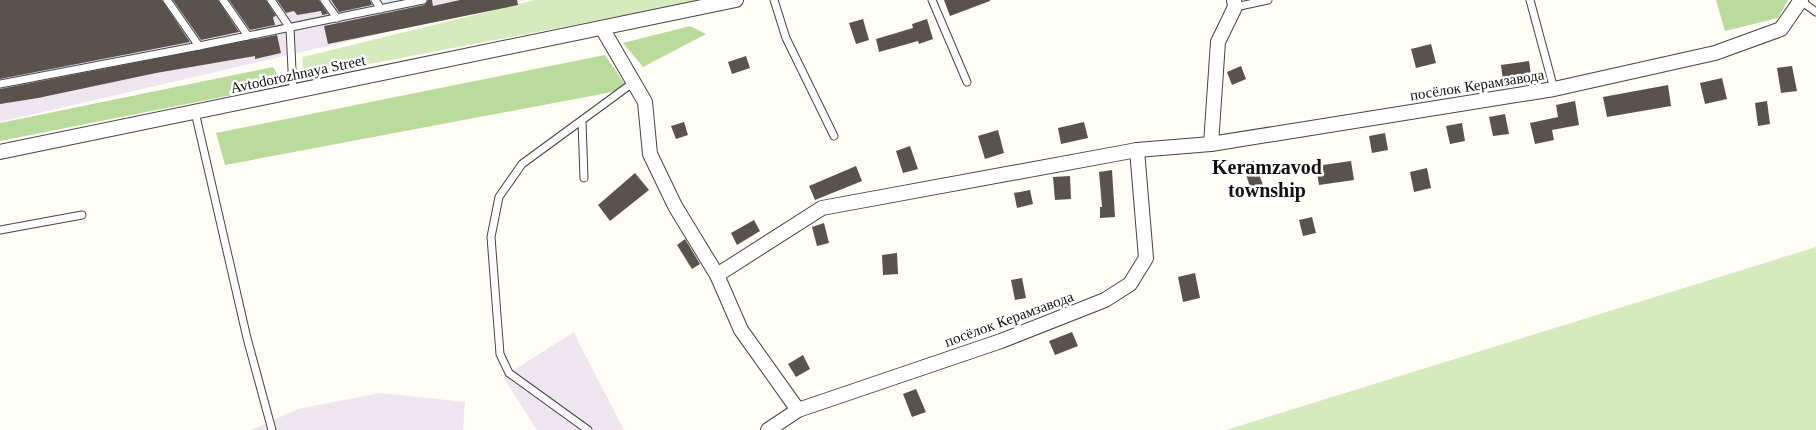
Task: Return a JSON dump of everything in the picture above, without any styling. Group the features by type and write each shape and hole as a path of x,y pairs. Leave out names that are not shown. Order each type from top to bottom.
{"street":[{"name":"посёлок Керамзавода","path":"717,274 822,208 1137,150 1211,144 1554,89 1715,53 1782,29 1801,0"},
{"path":"727,1 602,28 645,102 650,154 675,206 717,274 741,330 798,410"},
{"path":"1211,144 1218,42 1234,4"},
{"name":"Avtodorozhnaya Street","path":"0,152 602,28"},
{"name":"посёлок Керамзавода","path":"768,430 798,410 1001,341 1105,300 1130,284 1146,258 1137,150"}],"lane":[{"path":"167,0 199,46"},
{"path":"223,0 248,36"},
{"path":"271,0 290,28 293,91"},
{"path":"324,0 337,18"},
{"path":"375,0 381,9"},
{"path":"0,84 290,28 423,0"},
{"path":"774,0 786,38 834,136"},
{"path":"932,0 967,82"},
{"path":"1234,4 1268,0"},
{"path":"1530,0 1554,89"},
{"path":"1801,0 1816,12"},
{"path":"588,430 509,373 500,354 490,238 499,197 522,164 635,82"},
{"path":"195,112 247,338 272,430"},
{"path":"582,121 584,178"},
{"path":"0,230 82,215"}],"shaded area":[{"path":"0,0 526,0 0,122"},
{"path":"574,332 624,430 537,430 503,377"},
{"path":"380,393 465,402 463,430 251,430 298,409"}],"green space":[{"path":"535,0 703,0 302,77 303,57"},
{"path":"1716,0 1788,0 1778,18 1725,31"},
{"path":"690,26 706,34 643,67 623,43"},
{"path":"605,55 628,89 225,165 216,133"},
{"path":"273,67 283,85 0,141 0,123"},
{"path":"1816,247 1816,430 1226,430"}],"building":[{"path":"0,0 162,0 190,42 0,79"},
{"path":"173,0 218,0 239,32 201,40"},
{"path":"229,0 266,0 276,16 273,17 275,25 250,30"},
{"path":"277,0 319,0 328,14 322,15 321,11 297,15 294,11 286,13"},
{"path":"331,0 370,0 372,5 339,12"},
{"path":"428,0 432,0 433,6 460,0 517,0 518,5 328,44 324,26 424,5"},
{"path":"944,0 990,0 990,1 950,16"},
{"path":"863,19 869,40 856,44 849,23"},
{"path":"927,19 933,39 919,44 918,41 879,52 876,39 913,28 912,24"},
{"path":"277,35 281,53 255,59 255,56 156,73 38,98 0,104 0,89"},
{"path":"1431,44 1436,63 1416,68 1411,49"},
{"path":"746,56 750,68 732,74 728,62"},
{"path":"1529,61 1531,75 1503,80 1501,65"},
{"path":"1241,66 1246,79 1232,85 1227,72"},
{"path":"1792,66 1797,91 1781,93 1777,68"},
{"path":"1722,78 1727,99 1705,104 1700,83"},
{"path":"1668,85 1671,106 1607,117 1603,97"},
{"path":"1575,101 1579,125 1552,130 1554,140 1535,144 1530,123 1558,117 1556,105"},
{"path":"1767,101 1770,124 1758,126 1755,103"},
{"path":"1505,114 1509,134 1493,136 1489,117"},
{"path":"684,122 688,135 676,139 671,126"},
{"path":"1084,122 1088,138 1061,144 1058,128"},
{"path":"1462,123 1465,141 1450,144 1446,126"},
{"path":"998,130 1004,153 985,159 978,136"},
{"path":"1385,133 1388,150 1372,153 1369,136"},
{"path":"910,146 918,169 903,173 896,151"},
{"path":"1254,161 1263,185 1251,190 1243,165"},
{"path":"1351,161 1354,180 1319,185 1316,166"},
{"path":"856,166 862,181 815,200 809,186"},
{"path":"1427,168 1431,188 1414,192 1410,172"},
{"path":"1112,170 1115,217 1100,218 1100,207 1102,207 1099,172"},
{"path":"635,173 649,190 610,221 598,205"},
{"path":"1070,176 1071,199 1055,200 1053,177"},
{"path":"1030,190 1033,204 1017,208 1014,193"},
{"path":"1312,217 1316,233 1303,236 1299,220"},
{"path":"754,220 760,231 737,245 731,233"},
{"path":"824,223 829,243 817,246 812,227"},
{"path":"685,239 700,264 692,269 677,245"},
{"path":"897,253 898,274 883,275 882,255"},
{"path":"1195,273 1200,298 1183,302 1178,277"},
{"path":"1022,278 1026,298 1015,300 1011,280"},
{"path":"1072,332 1078,346 1055,355 1049,341"},
{"path":"803,355 810,369 796,377 788,364"},
{"path":"916,389 926,412 912,417 903,394"}],"district":[{"name":"Keramzavod township","path":"1267,178"}]}
